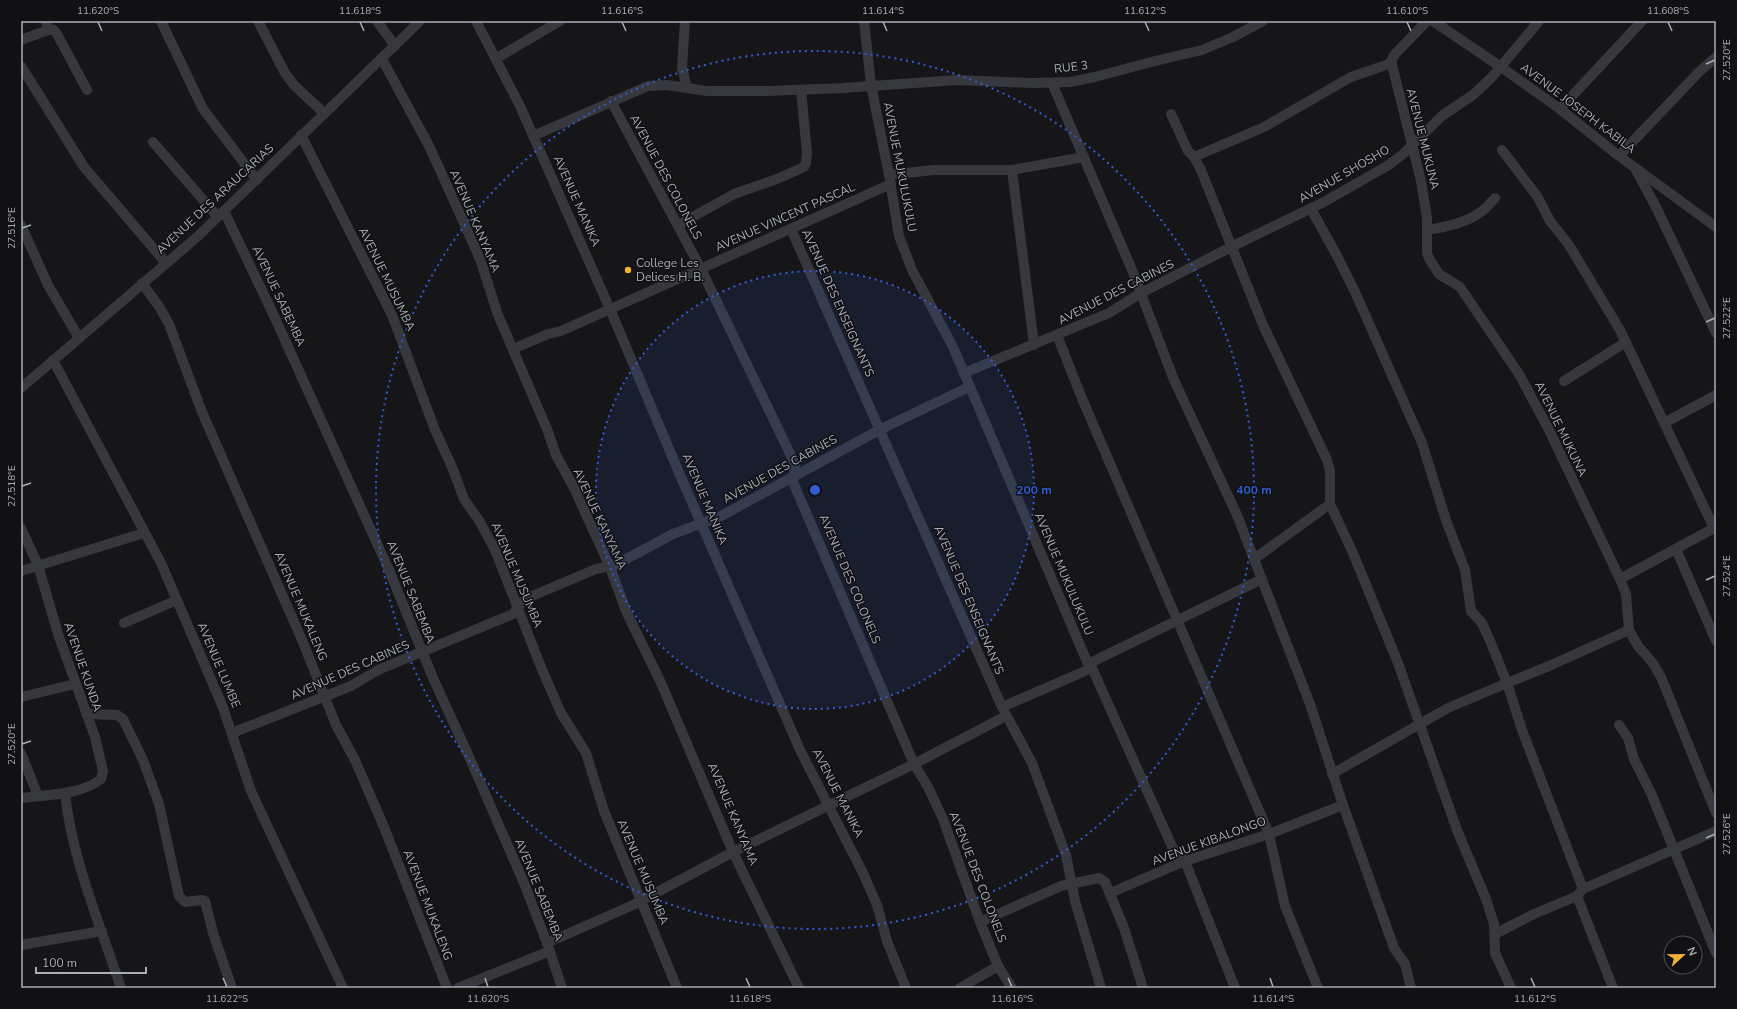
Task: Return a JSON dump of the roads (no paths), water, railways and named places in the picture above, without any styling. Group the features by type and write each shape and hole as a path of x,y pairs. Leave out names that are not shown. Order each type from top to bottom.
{"street":[{"path":"161,21 203,108 257,180"},
{"path":"258,21 285,73 294,85 324,113"},
{"path":"377,21 395,46"},
{"name":"AVENUE DES ARAUCARIAS","path":"21,388 221,214 257,180 301,134 382,59 420,21"},
{"name":"AVENUE MANIKA","path":"476,21 497,58 610,309 801,752 848,841 871,893 893,958 906,988"},
{"path":"497,58 560,21"},
{"path":"685,21 682,68 686,88"},
{"name":"AVENUE MUKULUKULU","path":"864,21 871,85 890,180 896,226 906,254 922,290 953,347 1090,666 1175,853 1185,861 1235,988"},
{"name":"RUE 3","path":"533,136 648,86 661,85 707,91 800,90 957,80 1052,83 1089,79 1202,50 1233,37 1263,21"},
{"path":"1194,157 1270,124 1350,77 1392,63 1393,56 1433,21"},
{"name":"AVENUE JOSEPH KABILA","path":"1433,21 1560,109 1619,156 1634,166 1656,207 1716,333"},
{"name":"AVENUE SHOSHO","path":"1233,246 1311,208 1387,166 1402,155 1443,115 1473,94 1501,67 1539,21"},
{"path":"1560,109 1642,21"},
{"path":"21,40 47,25 54,30 87,90"},
{"path":"1619,156 1699,72 1716,57"},
{"name":"AVENUE KANYAMA","path":"382,59 428,144 480,259 498,316 558,459 573,486 610,567 626,611 661,683 733,852 799,988"},
{"name":"AVENUE MUKUNA","path":"1392,63 1421,181 1427,230 1427,253 1434,269 1460,287 1489,327 1519,374 1549,430 1620,579 1626,594 1629,630 1638,646 1652,662 1661,677 1716,813"},
{"path":"21,66 64,138 88,173 166,263"},
{"path":"1052,83 1141,293 1174,380 1215,465 1262,579 1310,704 1332,774 1394,948 1405,964 1411,988"},
{"path":"678,225 734,194 804,167 807,153 800,90"},
{"name":"AVENUE DES COLONELS","path":"611,101 701,269 795,464 793,482 914,764 928,787 943,819 980,922 998,966 1012,988"},
{"path":"1171,114 1188,151 1194,157 1233,246 1277,357 1327,460 1330,471 1330,504 1376,607 1457,830 1486,899 1495,934 1495,953 1511,988"},
{"name":"AVENUE MUSUMBA","path":"301,134 392,315 435,430 452,467 464,499 480,522 495,550 543,672 561,713 586,753 604,811 677,988"},
{"name":"AVENUE SABEMBA","path":"153,142 221,214 276,318 383,556 422,652 471,761 549,947 562,988"},
{"path":"1502,150 1537,196 1550,221 1569,245 1626,342 1715,527 1620,579"},
{"name":"AVENUE VINCENT PASCAL","path":"513,349 548,334 561,331 791,229 890,180 933,170 1012,170 1084,157"},
{"path":"1634,166 1714,221"},
{"path":"1012,170 1034,345"},
{"path":"1427,230 1450,226 1470,218 1482,212 1495,198"},
{"path":"1311,208 1356,294 1414,425 1430,467 1446,520 1463,563 1471,611 1480,620 1507,683 1522,730 1613,988"},
{"path":"21,226 48,285 79,338"},
{"name":"AVENUE DES ENSEIGNANTS","path":"791,229 881,429 1004,711 1032,763 1066,855 1077,909 1101,988"},
{"name":"AVENUE DES CABINES","path":"964,373 1057,336 1109,313 1141,293 1233,246"},
{"name":"AVENUE MUKALENG","path":"142,283 160,308 169,324 202,412 302,640 324,696 384,827 447,988"},
{"path":"1057,336 1081,396 1269,834 1285,906 1318,988"},
{"path":"1564,381 1626,342"},
{"name":"AVENUE LUMBE","path":"53,360 161,563 206,666 232,733 251,791 343,988"},
{"name":"AVENUE DES CABINES","path":"232,733 351,686 378,670 513,614 524,600 596,569 610,567 673,534 721,516 881,429 970,387"},
{"path":"1664,423 1716,395"},
{"path":"1254,559 1330,504"},
{"name":"AVENUE KUNDA","path":"21,528 38,565 53,619 75,684 96,737 102,776 96,783 65,793 21,798"},
{"path":"21,570 144,533"},
{"path":"1676,549 1716,641"},
{"path":"458,988 549,947 633,905 641,899 733,852 914,764 1004,711 1178,620 1262,579"},
{"path":"124,622 177,600"},
{"path":"1332,774 1448,708 1549,666 1629,630"},
{"path":"21,697 75,684"},
{"path":"86,714 117,715 122,720 143,760 159,804 179,896 185,902 205,901 213,933 232,988"},
{"path":"1619,725 1628,738 1634,759 1651,793 1716,953"},
{"path":"21,753 38,796"},
{"path":"65,793 70,824 93,907 121,988"},
{"name":"AVENUE KIBALONGO","path":"1110,893 1185,861 1269,834 1343,805"},
{"path":"1495,934 1534,914 1716,831"},
{"path":"980,922 1045,892 1072,883 1099,878 1105,882 1110,893 1124,928 1143,988"},
{"path":"21,946 102,931"},
{"path":"960,988 998,966"}],"place":[{"name":"College Les Delices H. B.","path":"628,270"}]}
